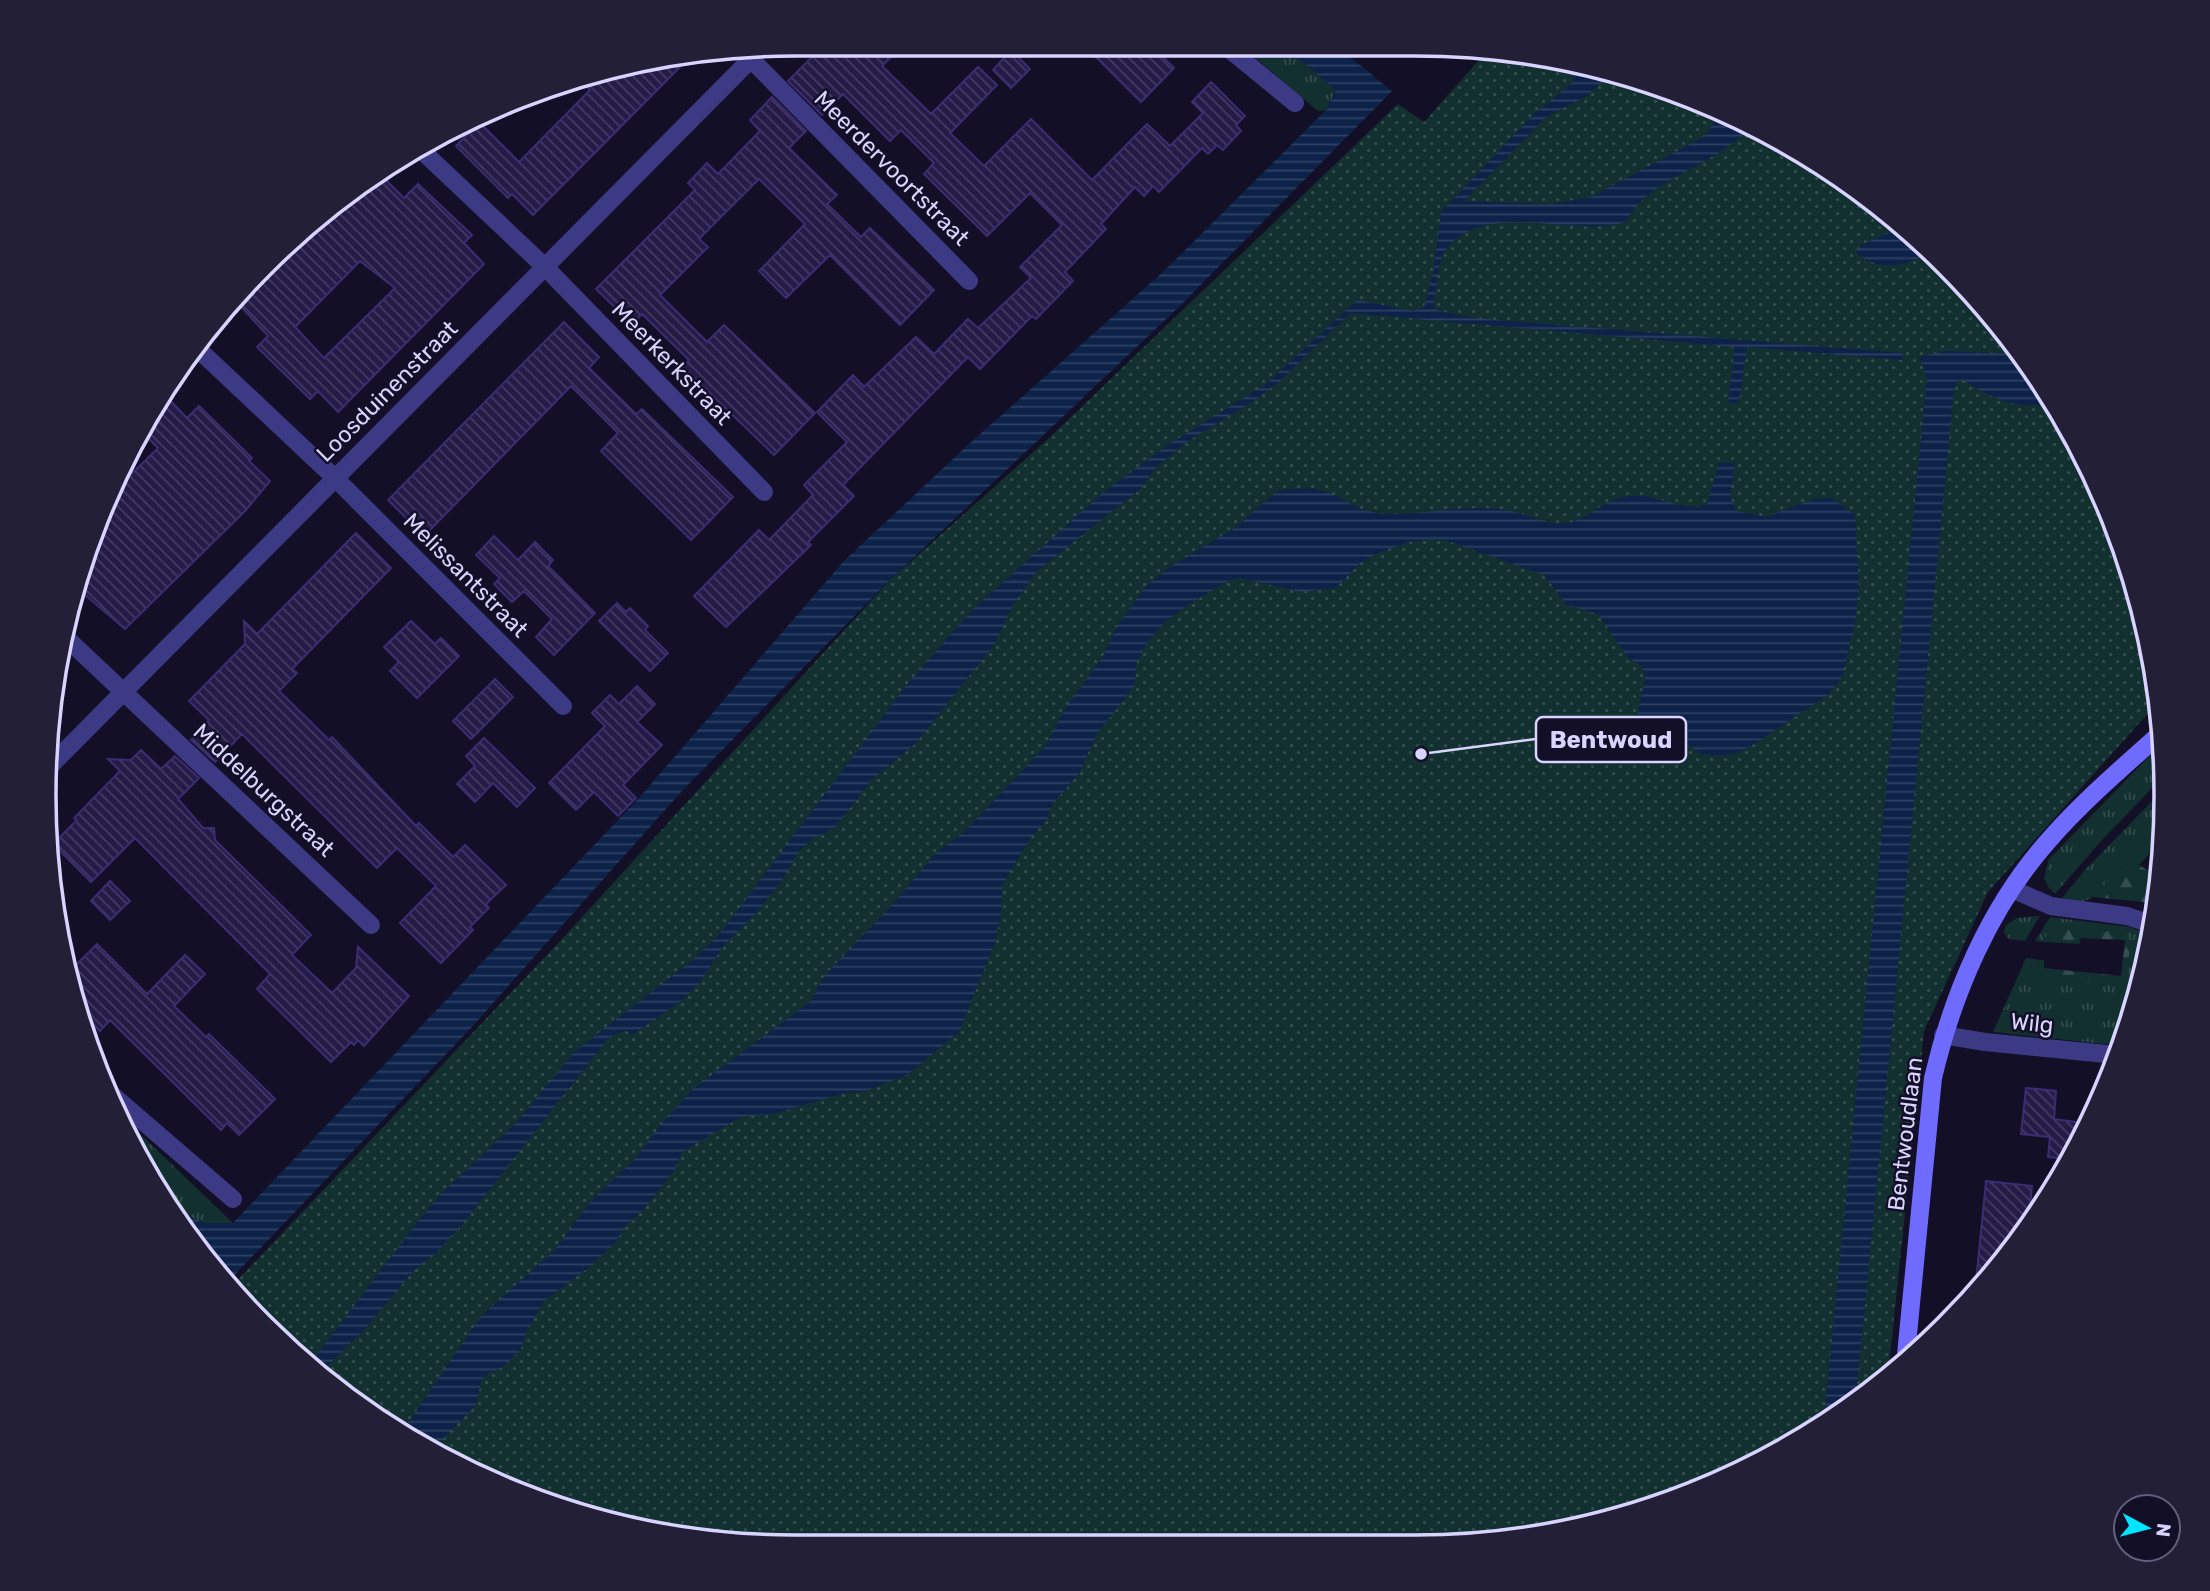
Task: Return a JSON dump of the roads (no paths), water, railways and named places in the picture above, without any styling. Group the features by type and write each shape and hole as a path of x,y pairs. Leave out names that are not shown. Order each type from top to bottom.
{"main road":[{"name":"Bentwoudlaan","path":"1907,1347 1933,1079 1943,1035 1958,993 2012,888 2049,840 2152,742"}],"street":[{"path":"1238,56 1295,103"},
{"name":"Loosduinenstraat","path":"58,758 546,268 747,58"},
{"name":"Meerdervoortstraat","path":"756,58 969,281"},
{"name":"Meerkerkstraat","path":"426,155 546,268 764,492"},
{"name":"Melissantstraat","path":"203,354 335,478 563,706"},
{"name":"Middelburgstraat","path":"72,643 371,925"},
{"path":"2012,888 2051,906 2127,916 2143,921"},
{"name":"Wilg","path":"1943,1035 1984,1042 2107,1054"},
{"path":"131,1120 233,1199"}],"water":[{"path":"1296,56 1349,56 1392,91 1180,306 890,580 681,792 470,1029 234,1276 188,1215 204,1223 233,1223 639,798 844,561 970,443 1163,272 1326,110 1336,90"},
{"path":"1577,74 1605,81 1585,97 1546,117 1464,201 1551,204 1591,197 1707,135 1715,120 1745,134 1643,199 1625,222 1605,226 1505,223 1481,227 1460,236 1442,256 1433,305 1436,310 1473,318 1902,353 1903,360 1747,347 1739,402 1732,404 1728,401 1735,347 1350,313 1279,382 1188,441 1157,466 1140,489 1036,572 1013,605 994,645 915,744 871,780 835,828 814,838 800,850 780,883 757,912 724,945 699,984 680,1002 632,1035 627,1031 617,1033 607,1040 461,1226 434,1255 417,1267 365,1329 327,1367 315,1357 419,1220 442,1193 515,1124 575,1051 689,963 719,935 909,682 973,609 1105,491 1171,443 1266,384 1357,300 1413,311 1424,307 1433,274 1441,212 1534,114 1570,85"},
{"path":"1892,231 1921,258 1903,264 1885,266 1866,260 1856,253 1861,245"},
{"path":"1946,351 2007,354 2042,405 2006,402 1964,380 1958,381 1954,389 1857,1388 1825,1410 1927,378 1919,357"},
{"path":"1719,463 1735,463 1730,496 1736,511 1766,517 1814,499 1832,498 1855,515 1859,585 1856,618 1842,677 1828,695 1751,746 1733,754 1702,754 1687,744 1669,740 1653,731 1637,717 1645,678 1642,666 1627,657 1598,614 1567,605 1544,575 1442,539 1409,542 1380,552 1360,563 1336,588 1301,592 1240,578 1226,582 1166,621 1147,643 1136,664 1135,685 1097,734 1079,773 1051,806 1047,820 1031,837 1002,885 1001,913 994,945 959,1032 907,1075 863,1092 845,1093 773,1114 741,1117 682,1152 674,1171 643,1210 626,1225 615,1243 588,1268 544,1301 525,1335 521,1349 503,1367 488,1373 482,1380 475,1406 439,1443 407,1424 481,1316 554,1251 591,1201 636,1158 662,1123 693,1089 811,1001 824,976 891,906 936,853 964,832 1045,747 1065,709 1102,658 1117,626 1146,586 1168,568 1236,527 1277,491 1303,488 1319,490 1378,513 1489,508 1552,523 1575,521 1612,501 1630,496 1650,497 1688,506 1707,505"}],"place":[{"name":"Bentwoud","path":"1421,754"}]}
